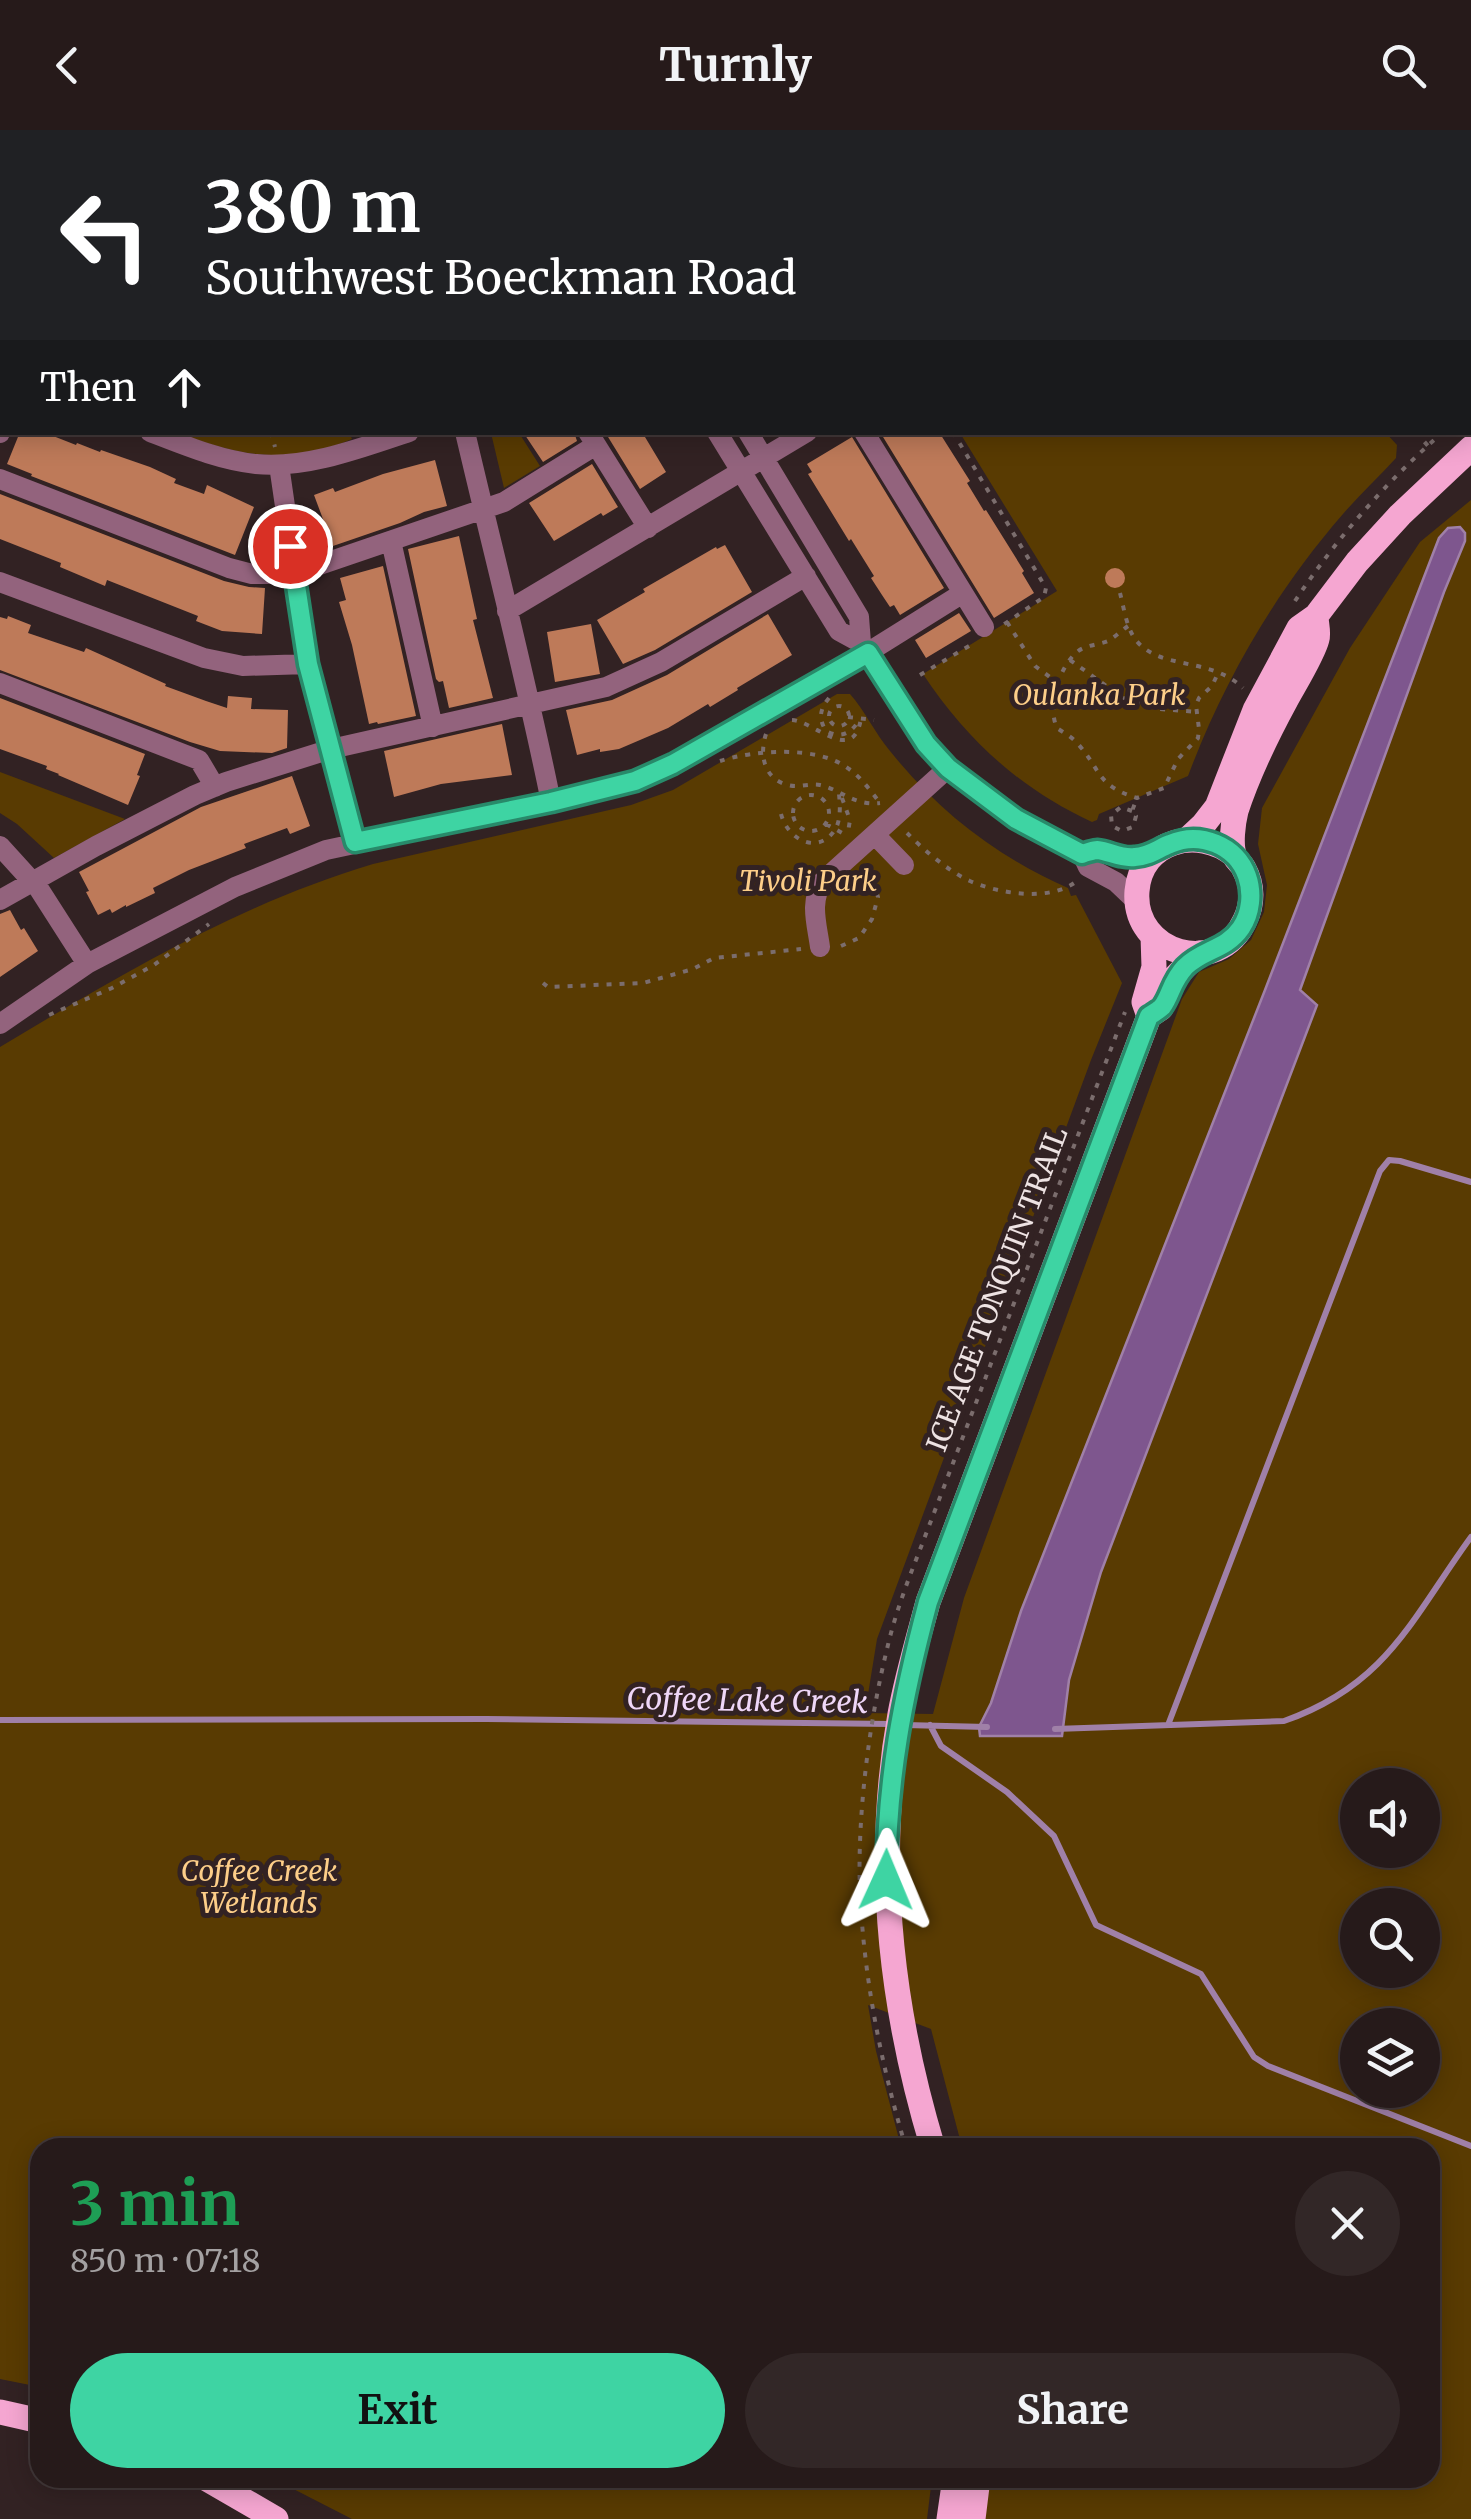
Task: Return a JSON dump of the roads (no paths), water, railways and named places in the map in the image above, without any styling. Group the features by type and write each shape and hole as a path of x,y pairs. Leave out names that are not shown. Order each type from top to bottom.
{"main road":[{"path":"1188,839 1217,807 1255,710 1298,628 1316,616 1400,514 1462,456"},
{"path":"1234,855 1235,814 1276,717 1318,638 1316,616"},
{"path":"930,2138 879,1956 896,1741 928,1602 933,1551 1149,1016 1161,1008 1176,976 1199,954 1232,939 1245,921 1250,907 1246,871 1234,855 1215,843 1188,839 1155,854 1142,872 1137,902 1140,918 1153,936 1171,949 1199,954"},
{"path":"1149,1016 1144,1002 1154,967 1153,936"},
{"path":"0,2412 30,2419"},
{"path":"222,2488 276,2519"},
{"path":"949,2519 954,2488"},
{"path":"973,2519 977,2488"}],"street":[{"path":"158,435 219,457 279,465 313,460 366,439"},
{"path":"466,435 532,705 551,802"},
{"path":"719,435 839,631 864,648 926,744 948,768 1016,819 1082,854 1088,866 1116,882 1137,902"},
{"path":"750,435 859,617 864,648"},
{"path":"506,611 802,435"},
{"path":"866,435 985,633"},
{"path":"0,479 240,572 293,574 504,502 592,439 648,528"},
{"path":"279,465 308,664 355,842"},
{"path":"391,541 433,726"},
{"path":"0,900 215,787 331,749 606,688 662,662 806,576"},
{"path":"0,582 204,658 243,666 308,664"},
{"path":"0,1024 86,964 235,887 326,850 551,802 648,776 962,593"},
{"path":"0,683 198,760 215,787"},
{"path":"820,947 814,902 823,882 887,811 948,768"},
{"path":"861,840 904,866"},
{"path":"0,846 32,880 86,964"},
{"path":"1082,854 1096,850 1133,858 1155,854"}],"waterway":[{"path":"1168,1725 1380,1171 1389,1160 1400,1161 1471,1182"},
{"name":"Coffee Lake Creek","path":"1055,1729 1284,1721 1319,1706 1348,1688 1394,1646 1471,1537"},
{"name":"Coffee Lake Creek","path":"0,1720 486,1719 892,1724"},
{"name":"Coffee Lake Creek","path":"905,1725 987,1727"},
{"path":"930,1725 941,1746 1007,1792 1054,1836 1096,1925 1201,1974 1254,2057 1268,2066 1471,2146"}],"park label":[{"name":"Oulanka Park","path":"1099,695"},
{"name":"Tivoli Park","path":"808,881"},
{"name":"Coffee Creek Wetlands","path":"259,1887"}]}
